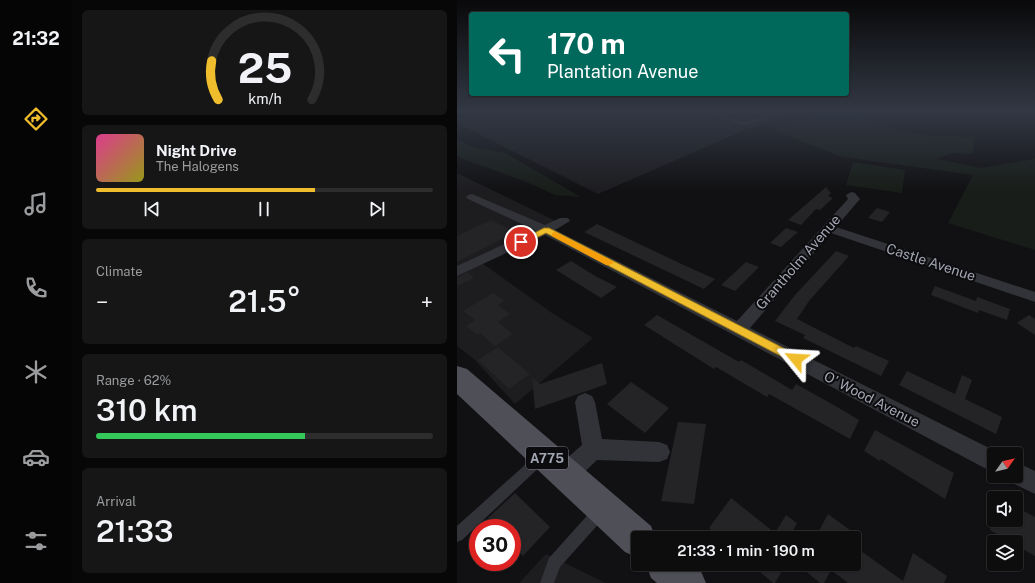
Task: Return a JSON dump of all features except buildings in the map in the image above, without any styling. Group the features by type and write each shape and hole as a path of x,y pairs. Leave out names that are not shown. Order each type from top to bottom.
{"main road":[{"name":"A775","path":"459,383 604,507 631,532"},
{"path":"673,571 686,583"}],"street":[{"name":"Grantholm Avenue","path":"739,330 854,199 851,195"},
{"name":"O' Wood Avenue","path":"472,197 546,230 987,458"},
{"path":"457,272 564,221"},
{"name":"Castle Avenue","path":"828,228 1035,297"},
{"path":"585,402 593,449"},
{"path":"555,465 593,449 659,452"},
{"path":"1023,477 1035,483"}],"lane":[{"path":"457,535 555,465"},
{"path":"547,583 554,563 604,507"}],"shaded area":[{"path":"485,137 728,137 598,194"},
{"path":"791,137 974,137 973,154 952,153 937,159 981,168 1034,159 1035,157 1035,250 948,223 973,175 842,157"},
{"path":"457,139 473,147 505,153 581,197 555,195 527,182 460,158 457,156"},
{"path":"853,162 905,170 902,193 846,185"},
{"path":"457,173 564,225 482,263 552,313 593,338 515,404 474,359 457,346"},
{"path":"546,554 606,583 519,583"}],"slow traffic":[{"path":"555,234 609,263"}],"route":[{"path":"521,242 546,230 796,359"}]}
